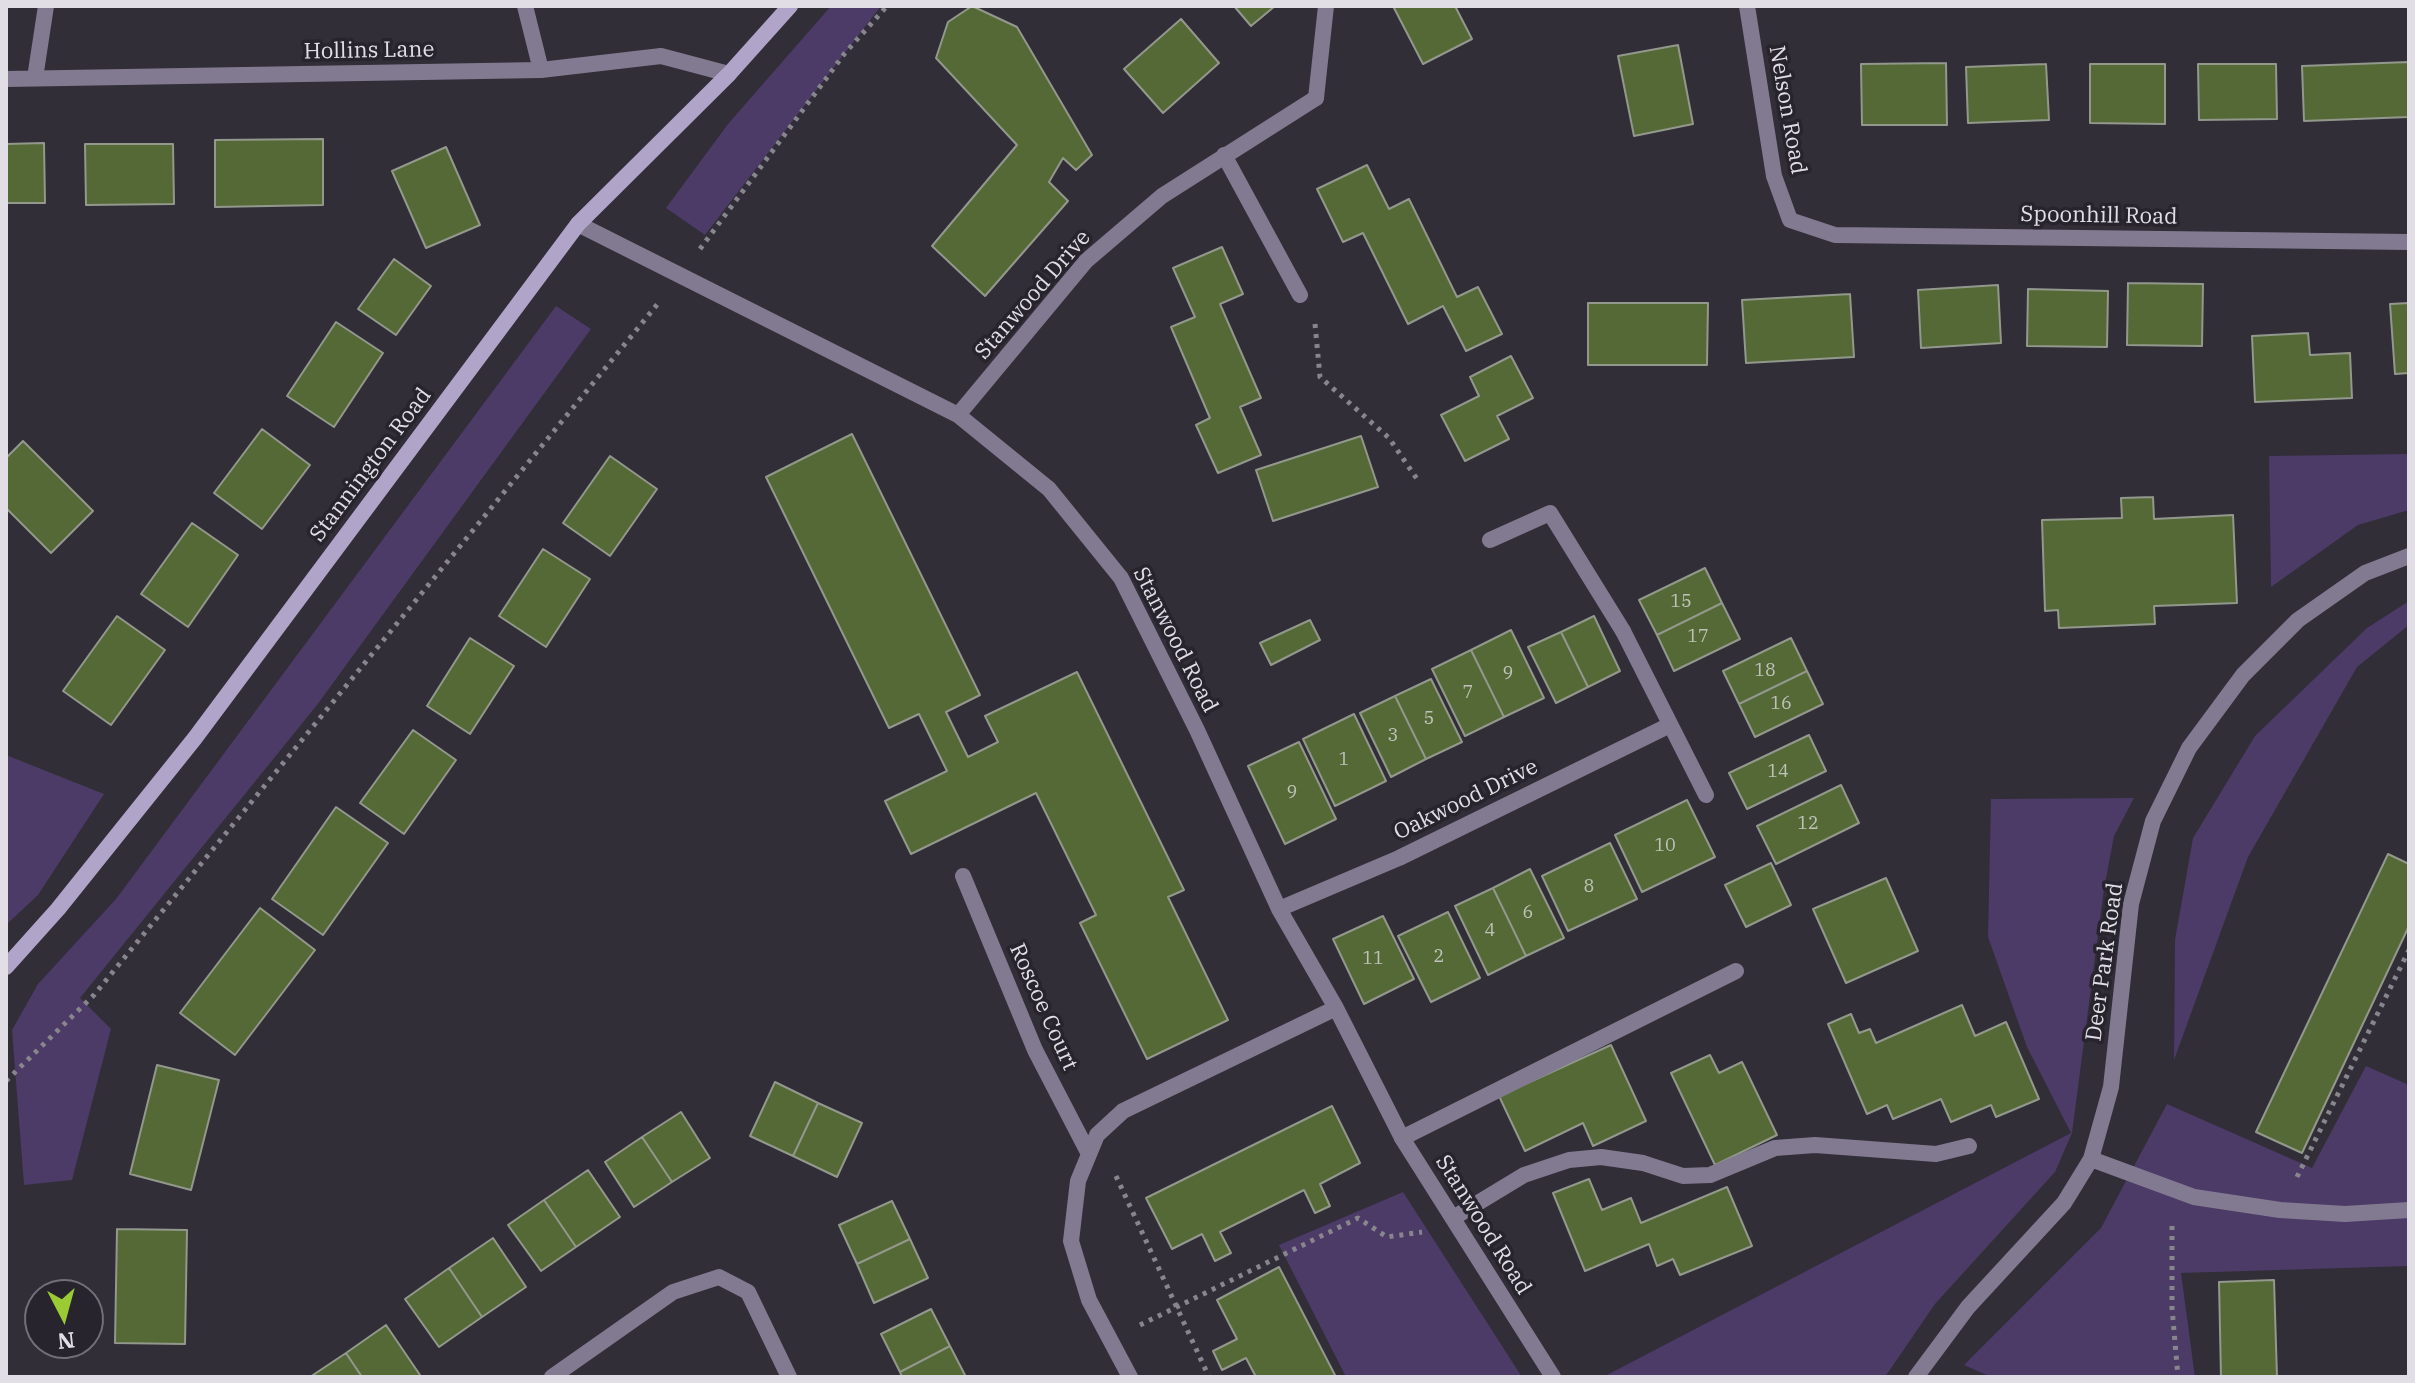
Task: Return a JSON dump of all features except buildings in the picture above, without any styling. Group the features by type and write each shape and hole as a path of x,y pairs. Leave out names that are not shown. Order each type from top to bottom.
{"main road":[{"name":"Stannington Road","path":"6,967 195,738 578,224 729,74 790,6"}],"street":[{"path":"35,78 46,6"},
{"path":"525,6 541,70"},
{"name":"Stanwood Drive","path":"958,415 1086,261 1162,196 1316,98 1326,6"},
{"name":"Nelson Road","path":"1747,6 1774,176 1790,220"},
{"name":"Hollins Lane","path":"6,79 541,70 661,56 729,74"},
{"path":"1224,155 1300,295"},
{"name":"Spoonhill Road","path":"1790,220 1835,235 2409,242"},
{"name":"Stanwood Road","path":"578,224 958,415 1049,489 1121,578 1197,730 1279,909 1336,1008 1402,1138 1553,1377"},
{"path":"1490,540 1550,513 1623,631 1706,795"},
{"name":"Deer Park Road","path":"1916,1377 1968,1307 2064,1203 2091,1159 2111,1087 2131,904 2153,821 2189,748 2243,675 2298,620 2365,573 2409,556"},
{"name":"Oakwood Drive","path":"1279,909 1399,858 1670,725"},
{"name":"Roscoe Court","path":"963,876 1035,1050 1089,1154"},
{"path":"1402,1138 1736,971"},
{"path":"1130,1377 1089,1300 1071,1241 1078,1181 1097,1135 1123,1111 1336,1008"},
{"path":"1453,1218 1524,1175 1569,1160 1601,1157 1643,1163 1683,1176 1697,1176 1710,1175 1775,1148 1815,1145 1936,1154 1969,1146"},
{"path":"2091,1159 2194,1197 2280,1210 2345,1214 2409,1210"},
{"path":"552,1377 673,1292 719,1277 748,1292 789,1377"}],"path":[{"path":"6,1081 94,995 680,276 845,53 887,6"},
{"path":"1300,295 1316,325 1320,377 1389,438 1419,482"},
{"path":"2280,1210 2409,950"},
{"path":"1097,1135 1209,1377"},
{"path":"2172,1189 2172,1308 2178,1377"},
{"path":"1111,1340 1358,1218 1387,1237 1414,1235 1453,1218"}],"shaded area":[{"path":"831,6 881,6 705,235 666,208 728,124"},
{"path":"556,306 591,329 317,705 80,998 111,1029 72,1180 24,1185 12,1030 38,984 116,899"},
{"path":"2409,454 2409,510 2358,525 2271,587 2269,456"},
{"path":"2409,601 2409,625 2357,667 2248,857 2174,1060 2175,940 2193,838 2255,736 2367,628"},
{"path":"6,755 104,794 38,895 6,925"},
{"path":"2134,798 2114,836 2104,889 2072,1133 2055,1172 1935,1304 1885,1377 1603,1377 2071,1133 2027,1047 1988,937 1991,799"},
{"path":"2366,1066 2409,1085 2409,1266 2181,1273 2195,1377 1991,1377 1964,1365 2101,1228 2167,1104 2312,1168"},
{"path":"1403,1192 1522,1377 1346,1377 1279,1245"}]}
